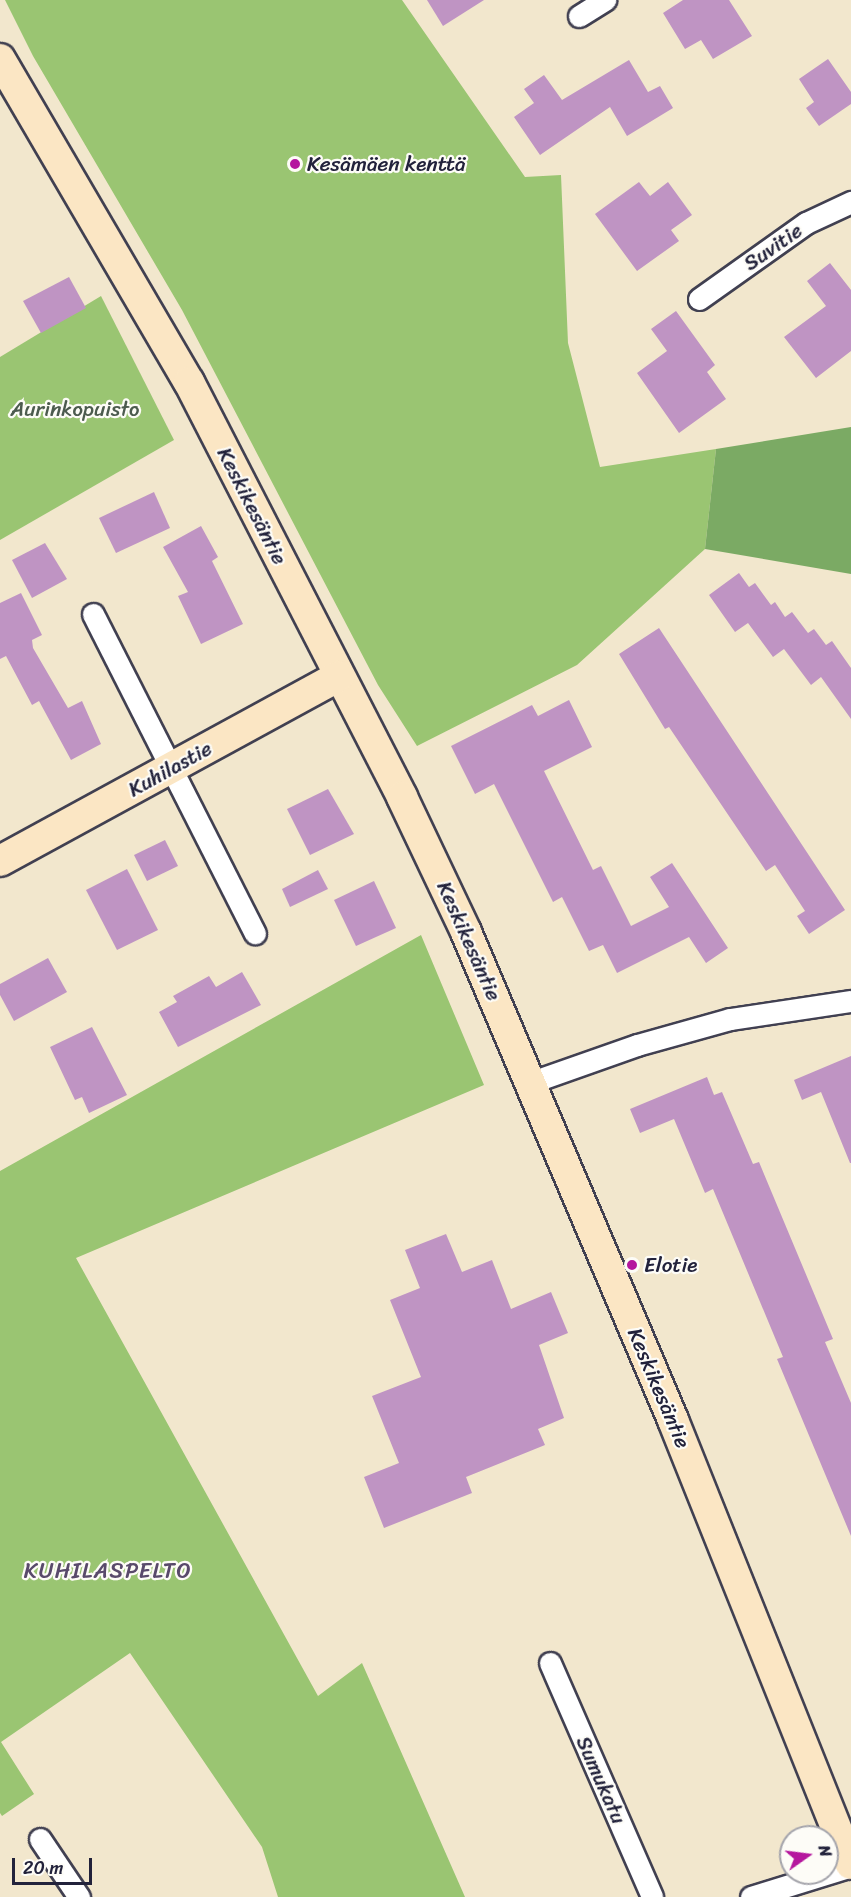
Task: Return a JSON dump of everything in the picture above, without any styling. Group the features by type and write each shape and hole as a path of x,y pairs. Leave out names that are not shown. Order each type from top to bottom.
{"street":[{"path":"579,16 605,0"},
{"name":"Keskikesäntie","path":"0,59 162,332 416,828 532,1082 699,1483 851,1865"},
{"name":"Suvitie","path":"699,299 806,223 851,202"},
{"path":"93,614 255,933"},
{"name":"Kuhilastie","path":"0,861 339,676"},
{"path":"532,1082 637,1045 730,1018 851,1001"},
{"name":"Sumukatu","path":"550,1663 652,1897"},
{"path":"40,1839 79,1897"},
{"path":"751,1897 851,1865"}],"green space":[{"path":"5,0 402,0 525,177 561,175 568,343 600,467 716,449 705,549 577,665 417,746 378,685 182,310 33,56"},
{"name":"Aurinkopuisto","path":"101,296 174,440 0,540 0,357"},
{"path":"851,427 851,574 705,549 716,449"},
{"path":"421,935 484,1085 76,1258 318,1696 362,1663 465,1897 278,1897 262,1847 130,1653 1,1742 34,1794 2,1816 0,1813 0,1171"}],"building":[{"path":"427,0 484,0 443,26"},
{"path":"683,0 729,0 752,36 713,59 701,40 685,49 663,13"},
{"path":"828,59 851,92 851,104 819,126 806,108 814,102 799,79"},
{"path":"629,60 648,92 660,86 673,108 627,136 610,107 540,155 514,117 534,103 524,89 544,75 562,100"},
{"path":"639,182 650,196 668,182 692,215 671,230 679,241 637,271 595,214"},
{"path":"830,263 851,290 851,351 816,378 784,337 826,306 807,281"},
{"path":"69,277 86,308 41,333 23,301"},
{"path":"676,311 715,365 707,372 726,399 679,433 637,373 667,351 651,329"},
{"path":"154,492 170,528 116,553 99,518"},
{"path":"201,526 218,557 212,561 243,624 201,644 178,596 188,592 163,547"},
{"path":"45,543 67,579 32,598 12,560"},
{"path":"739,573 749,587 755,583 771,605 775,602 785,617 792,612 808,633 814,629 826,645 832,641 851,668 851,719 821,677 811,685 784,649 773,657 748,623 735,632 709,595"},
{"path":"21,593 42,635 32,640 33,648 68,708 82,701 101,744 71,760 39,701 32,705 6,656 0,659 0,603"},
{"path":"659,628 845,910 809,934 797,916 805,911 775,865 766,871 669,727 665,729 619,654"},
{"path":"569,700 592,747 544,771 593,870 601,866 631,926 669,907 650,877 672,863 728,948 706,963 689,937 617,973 603,945 589,951 562,897 553,902 494,784 475,794 451,746 532,705 538,716"},
{"path":"328,789 354,834 310,855 287,809"},
{"path":"165,840 178,866 147,881 134,855"},
{"path":"127,869 158,930 117,950 86,890"},
{"path":"318,870 328,889 290,907 282,889"},
{"path":"374,881 396,928 356,946 334,900"},
{"path":"48,958 67,992 14,1021 0,995 0,984"},
{"path":"242,972 261,1005 178,1047 159,1012 177,1002 173,996 209,976 216,987"},
{"path":"92,1027 127,1095 89,1113 82,1097 75,1100 50,1047"},
{"path":"851,1056 850,1163 821,1092 802,1100 794,1080"},
{"path":"707,1077 714,1095 722,1092 753,1164 759,1162 833,1339 825,1342 851,1403 851,1536 777,1359 783,1357 713,1189 705,1193 674,1119 640,1133 630,1109"},
{"path":"446,1234 462,1272 492,1260 511,1309 551,1292 568,1333 539,1345 564,1418 538,1429 545,1445 466,1477 472,1493 384,1528 364,1477 399,1463 372,1396 421,1377 390,1300 420,1288 405,1250"}],"place":[{"name":"Kesämäen kenttä","path":"295,164"},
{"name":"Elotie","path":"632,1265"}],"district":[{"name":"KUHILASPELTO","path":"108,1571"}]}
